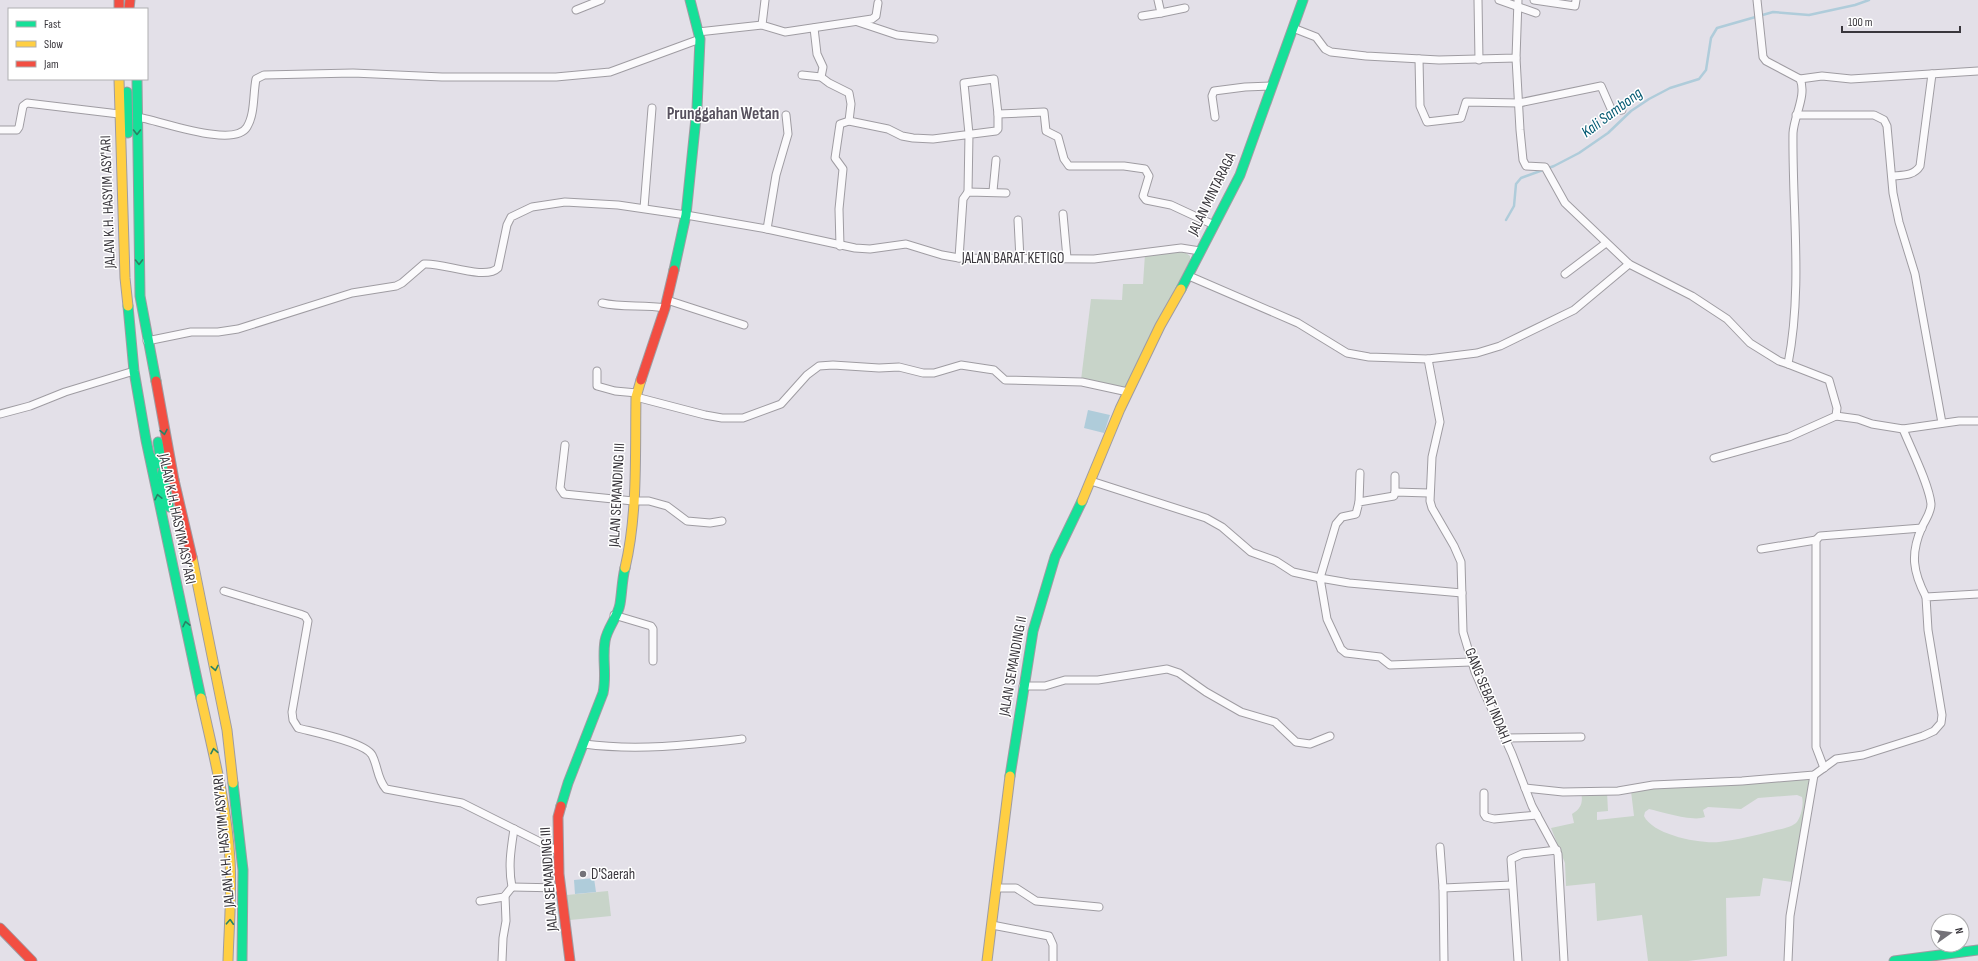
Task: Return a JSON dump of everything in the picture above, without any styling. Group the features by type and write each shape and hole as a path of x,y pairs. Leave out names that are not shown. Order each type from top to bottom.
{"main road":[{"name":"JALAN SEMANDING III","path":"570,961 561,888 558,851 558,817 562,800 603,693 606,679 603,658 605,639 614,615 620,605 621,584 630,547 637,395 666,304 686,215 697,108 699,36 690,0"},
{"name":"JALAN MINTARAGA","path":"1128,392 1160,326 1189,276 1200,251 1240,175 1303,0"},
{"name":"JALAN K.H. HASYIM ASY'ARI","path":"119,80 124,278 134,371 149,455 209,726 227,830 231,893 228,961"},
{"path":"121,160 128,146 127,80"},
{"name":"JALAN K.H. HASYIM ASY'ARI","path":"137,80 140,296 153,374 174,480 199,585 227,730 244,870 242,961"},
{"path":"149,455 156,464 161,463 149,389 153,374"},
{"name":"JALAN SEMANDING II","path":"987,961 998,888 1012,756 1033,631 1044,590 1066,532 1091,481 1128,392"},
{"path":"174,480 170,471 164,470 162,474 179,559 179,566 175,574"},
{"path":"0,928 32,961"},
{"path":"1894,961 1978,950"}],"street":[{"path":"576,10 601,0"},
{"path":"762,25 765,0"},
{"path":"1158,0 1161,13"},
{"path":"1478,0 1479,60"},
{"path":"1500,0 1536,13"},
{"path":"1518,0 1516,58 1520,130 1525,164 1529,167 1542,165 1547,170 1565,204 1630,264 1692,296 1727,319 1750,343 1779,360 1829,380 1837,408 1836,416"},
{"path":"1534,0 1575,6 1576,0"},
{"path":"1757,0 1763,57 1766,61 1800,80 1822,76 1851,79 1978,71"},
{"path":"137,117 154,119 207,134 226,136 235,135 246,129 250,119 256,79 264,74 353,73 442,77 564,76 610,72 699,36 762,25 785,32 875,18 878,3"},
{"path":"1142,16 1185,8"},
{"path":"856,21 897,35 934,39"},
{"path":"814,28 817,54 823,67 821,77"},
{"path":"1293,28 1316,37 1328,51 1366,56 1419,59 1479,60 1516,58"},
{"path":"1419,59 1420,106 1427,122 1461,118 1466,102 1519,103 1601,86 1604,88 1612,110 1622,110"},
{"path":"802,74 821,77 850,94 851,104 849,121"},
{"path":"1892,176 1911,174 1920,166 1932,74"},
{"path":"840,246 839,209 843,169 835,158 840,124 849,121 888,129 902,136 934,139 969,134 996,131 998,127 998,114 995,79 965,82 969,134 968,192 961,202 959,258"},
{"path":"1788,364 1793,334 1796,284 1793,143 1796,115 1802,86 1800,80"},
{"path":"1215,117 1212,96 1214,90 1271,86"},
{"path":"0,130 17,130 20,127 23,106 27,103 119,114"},
{"path":"644,208 652,108"},
{"path":"998,114 1044,112 1046,131 1058,137 1064,159 1069,166 1124,166 1146,170 1149,176 1143,196 1146,200 1171,205 1214,225"},
{"path":"767,229 776,175 788,134 786,115"},
{"path":"1796,115 1874,115 1884,120 1887,126 1893,193 1899,222 1914,274 1942,423"},
{"path":"993,191 996,160"},
{"path":"968,192 993,191 1006,193"},
{"name":"JALAN BARAT KETIGO","path":"147,341 191,332 218,332 244,328 352,293 396,286 402,283 424,264 439,265 471,271 492,272 498,266 508,222 517,213 532,207 566,202 644,208 767,229 840,246 866,249 906,244 942,255 959,258 1105,259 1181,248 1200,251"},
{"path":"1063,214 1067,258"},
{"path":"1018,220 1020,258"},
{"path":"1565,274 1606,242"},
{"path":"1189,276 1298,324 1347,353 1369,357 1428,359 1477,353 1500,346 1574,310 1630,264"},
{"path":"602,303 617,306 666,304 744,324"},
{"name":"GANG SEBAT INDAH I","path":"1428,359 1440,422 1432,457 1429,493 1432,508 1459,556 1462,572 1463,632 1472,662 1536,815 1556,850 1559,863 1564,961"},
{"path":"597,371 597,386 637,395 705,415 722,418 743,418 782,404 815,368 833,365 878,368 899,367 923,373 934,373 960,365 994,370 1005,380 1082,382 1128,392"},
{"path":"0,414 30,406 65,392 134,371"},
{"path":"1714,458 1790,437 1836,416 1858,419 1872,424 1903,429 1959,421 1978,421"},
{"path":"1525,788 1563,792 1618,791 1653,784 1742,781 1814,775 1836,759 1863,755 1924,736 1934,731 1941,722 1942,715 1928,630 1926,598 1918,581 1914,564 1914,550 1929,514 1931,505 1918,463 1903,429"},
{"path":"565,444 560,488 564,494 633,501 649,501 662,504 687,521 694,523 722,520"},
{"path":"1360,473 1359,502 1356,514 1342,516 1336,524 1320,578 1327,619 1341,649 1346,654 1380,657 1390,666 1472,662"},
{"path":"1359,502 1394,496 1395,476"},
{"path":"1091,481 1206,518 1222,527 1251,552 1276,561 1293,572 1349,583 1462,592"},
{"path":"1395,492 1429,493"},
{"path":"1761,549 1816,540 1820,536 1922,528"},
{"path":"1816,540 1816,747 1824,768"},
{"path":"224,591 300,614 305,616 308,621 292,712 293,720 298,728 346,741 369,751 373,755 382,785 386,789 462,803 558,851"},
{"path":"1926,598 1978,594"},
{"path":"614,615 652,626 653,661"},
{"path":"1024,686 1045,686 1065,680 1091,680 1167,669 1179,673 1206,692 1241,712 1275,722 1280,725 1296,742 1310,744 1330,736"},
{"path":"584,744 609,748 645,748 742,738"},
{"path":"1505,738 1581,738"},
{"path":"1788,961 1790,916 1814,775"},
{"path":"1484,793 1484,814 1486,817 1494,819 1536,815"},
{"path":"480,901 505,896 512,887 509,872 514,829"},
{"path":"1440,847 1443,888 1444,961"},
{"path":"1518,961 1511,859 1522,854 1556,850"},
{"path":"1443,888 1512,885"},
{"path":"512,887 561,888"},
{"path":"998,888 1016,888 1036,901 1099,907"},
{"path":"502,961 506,915 505,896"},
{"path":"992,926 1049,936 1053,945 1053,961"}],"shaded area":[{"path":"1183,251 1190,256 1190,260 1126,389 1081,380 1091,299 1122,300 1123,284 1143,284 1145,254"},
{"path":"1810,777 1792,882 1763,878 1760,896 1726,898 1727,956 1688,961 1648,961 1642,915 1597,921 1595,883 1566,886 1565,863 1551,828 1574,823 1572,814 1580,807 1582,798 1581,791 1607,792 1608,811 1597,812 1597,820 1634,816 1631,791 1654,785","holes":["1797,795 1802,797 1803,803 1801,814 1798,821 1794,825 1753,836 1719,842 1689,840 1678,837 1657,828 1649,823 1644,816 1645,812 1649,809 1677,816 1700,818 1705,817 1703,810 1708,807 1741,809 1758,798"]},
{"path":"608,891 611,916 570,920 567,895"}],"water":[{"path":"1088,410 1110,415 1104,433 1084,428"},
{"path":"594,878 596,892 575,894 574,880"}],"waterway":[{"name":"Kali Sambong","path":"1506,220 1514,206 1516,184 1521,178 1554,166 1579,153 1608,133 1631,111 1649,99 1670,88 1699,79 1706,70 1711,38 1717,28 1773,12 1809,15 1855,5 1869,0"}],"traffic: fast":[{"path":"674,270 686,215 697,108 700,39 690,0"},
{"path":"1181,289 1240,175 1303,0"},
{"path":"137,80 140,296 156,381"},
{"path":"127,92 128,133"},
{"path":"128,306 134,371 146,440 201,698"},
{"path":"150,456 156,464 161,463 158,442"},
{"path":"169,507 162,474 163,471 169,470 174,480"},
{"path":"1010,776 1033,631 1055,557 1082,501"},
{"path":"561,806 568,783 603,693 605,680 605,641 619,609 625,568"},
{"path":"233,783 243,870 242,961"},
{"path":"1894,961 1978,950"}],"traffic: slow":[{"path":"119,80 125,278 128,306"},
{"path":"1082,501 1120,409 1160,326 1181,289"},
{"path":"625,568 634,504 636,397 641,380"},
{"path":"192,557 227,730 233,783"},
{"path":"201,698 219,779 226,820 231,885 228,961"},
{"path":"987,961 1010,776"}],"traffic: jam":[{"path":"119,0 119,8"},
{"path":"129,8 130,0"},
{"path":"641,380 665,308 674,270"},
{"path":"156,381 174,480 192,557"},
{"path":"561,806 558,817 559,874 570,961"},
{"path":"0,928 32,961"}],"place":[{"name":"D'Saerah","path":"583,874"}],"district":[{"name":"Prunggahan Wetan","path":"723,114"}]}
